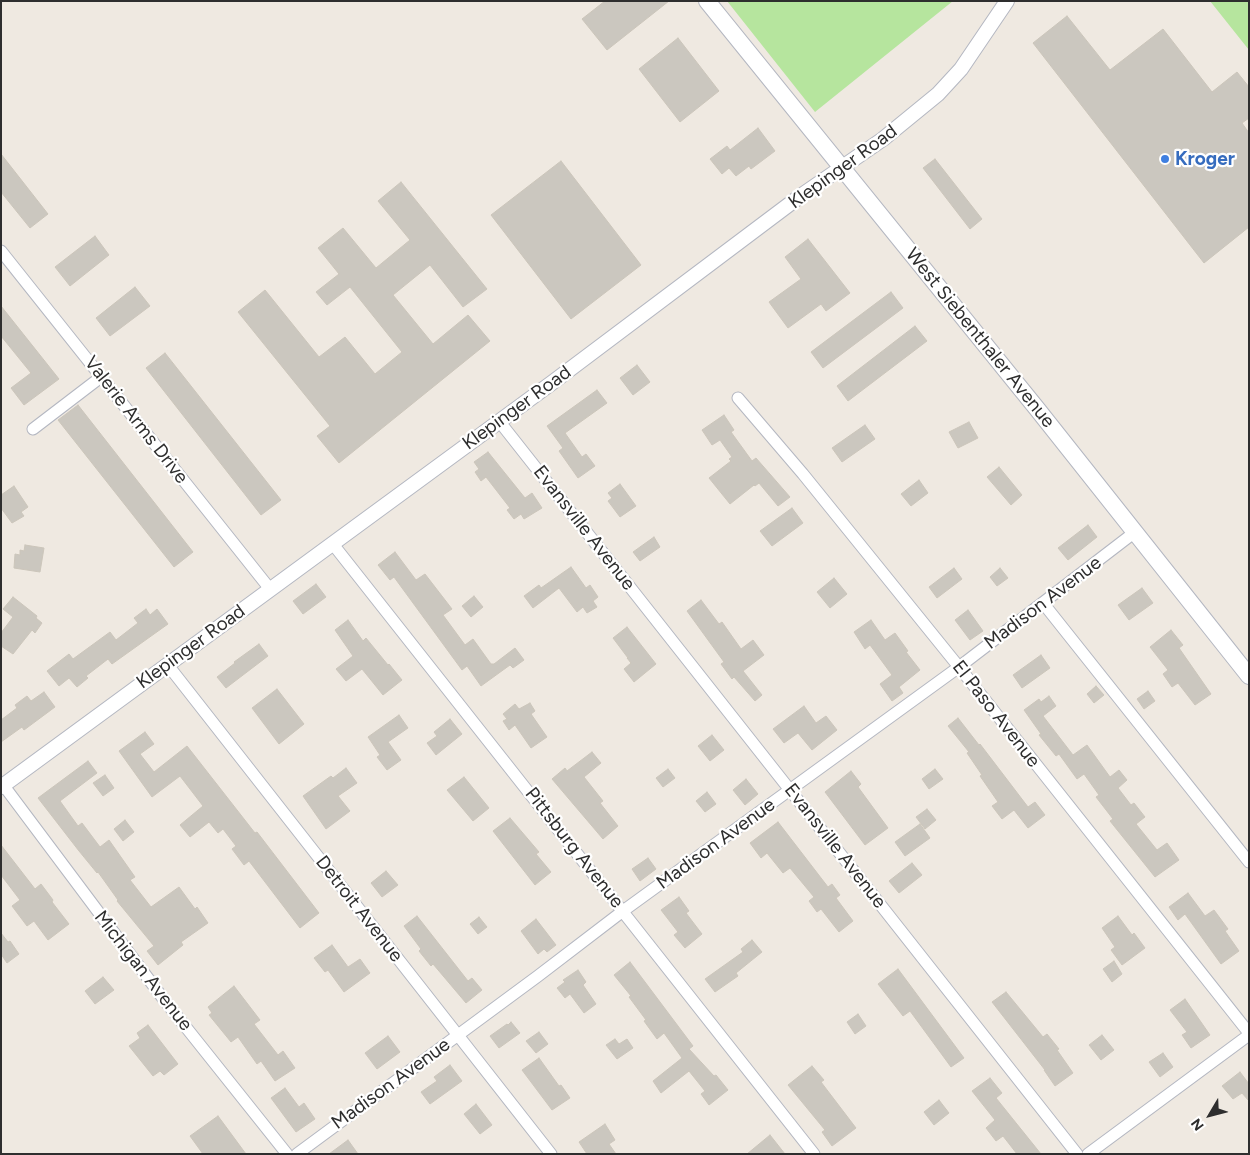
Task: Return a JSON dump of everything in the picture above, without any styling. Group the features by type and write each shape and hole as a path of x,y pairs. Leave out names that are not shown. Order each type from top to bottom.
{"main road":[{"name":"West Siebenthaler Avenue","path":"708,1 1249,676"}],"street":[{"name":"Klepinger Road","path":"2,787 842,167 883,139 938,94 970,56 1007,1"},
{"name":"Valerie Arms Drive","path":"1,251 270,589"},
{"path":"33,430 102,377"},
{"name":"El Paso Avenue","path":"738,398 803,474 959,667 1249,1034"},
{"name":"Evansville Avenue","path":"499,421 792,790 1077,1154"},
{"name":"Madison Avenue","path":"297,1154 623,911 959,667 1135,532"},
{"name":"Pittsburg Avenue","path":"332,543 814,1154"},
{"path":"1043,603 1249,862"},
{"name":"Detroit Avenue","path":"167,664 551,1154"},
{"name":"Michigan Avenue","path":"2,787 165,1001 287,1154"},
{"path":"1088,1154 1249,1034"}],"green space":[{"path":"727,1 953,1 815,112"},
{"path":"1210,1 1249,1 1249,50"}],"building":[{"path":"605,1 669,1 607,50 582,19"},
{"path":"1067,16 1110,70 1163,29 1212,92 1237,72 1249,87 1249,118 1242,123 1249,133 1249,227 1204,263 1033,43"},
{"path":"678,38 719,91 680,122 639,69"},
{"path":"758,128 775,151 751,169 749,166 736,176 729,168 722,174 710,159 727,146 730,150"},
{"path":"1,154 48,214 30,228 1,192"},
{"path":"935,159 982,219 970,229 923,168"},
{"path":"561,161 641,265 571,319 491,215"},
{"path":"401,182 487,289 463,307 430,265 393,295 433,344 468,315 490,341 339,463 317,436 330,426 238,312 265,290 319,357 345,337 375,374 402,352 350,287 327,305 316,292 339,274 318,248 343,228 376,268 410,240 378,201"},
{"path":"95,236 109,255 70,286 55,267"},
{"path":"808,239 850,293 826,311 821,304 788,328 769,302 801,279 785,257"},
{"path":"135,287 150,306 110,336 96,318"},
{"path":"891,292 903,308 823,368 811,352"},
{"path":"1,306 59,379 24,405 11,388 31,373 1,336"},
{"path":"915,326 927,341 848,401 837,386"},
{"path":"165,353 281,500 261,515 146,368"},
{"path":"637,365 650,382 633,395 620,378"},
{"path":"597,390 607,403 565,433 582,457 586,454 595,466 578,478 559,451 563,448 547,426"},
{"path":"78,405 193,552 174,567 58,420"},
{"path":"724,415 734,430 731,432 752,461 756,458 790,497 778,506 759,483 730,504 709,478 731,461 729,459 732,457 720,440 712,445 702,430"},
{"path":"969,422 978,438 958,448 949,432"},
{"path":"865,425 875,439 842,462 832,448"},
{"path":"488,452 525,498 532,493 542,508 524,519 521,514 514,519 507,510 510,508 486,477 481,481 475,472 479,469 474,462"},
{"path":"999,467 1022,495 1011,505 987,477"},
{"path":"919,480 928,493 911,506 901,494"},
{"path":"620,484 636,506 620,517 608,501 612,498 608,493"},
{"path":"14,486 28,507 21,512 24,516 12,523 1,508 1,495"},
{"path":"792,508 803,523 772,546 760,531"},
{"path":"1088,525 1097,537 1068,560 1058,548"},
{"path":"654,537 660,547 640,561 633,552"},
{"path":"25,545 44,548 40,572 14,568 15,554 20,555 20,550 24,551"},
{"path":"395,552 416,580 425,574 452,609 443,615 465,645 473,639 491,664 494,664 515,648 524,660 513,668 510,665 481,686 467,666 462,670 394,577 390,580 378,565"},
{"path":"571,567 586,588 590,585 598,597 593,601 597,607 587,613 583,607 577,612 559,588 533,608 524,596 539,585 541,588"},
{"path":"954,568 962,579 937,598 929,587"},
{"path":"1000,568 1008,578 997,586 990,577"},
{"path":"834,578 847,594 830,608 817,592"},
{"path":"316,584 326,597 303,614 293,601"},
{"path":"1142,588 1153,603 1129,620 1118,605"},
{"path":"474,596 483,607 471,617 462,606"},
{"path":"13,597 37,616 36,618 42,623 35,633 32,630 13,654 1,646 1,633 13,617 3,609"},
{"path":"701,600 719,624 722,622 741,649 753,640 764,655 743,671 762,695 755,701 734,677 732,679 721,664 724,662 687,611"},
{"path":"146,609 150,615 157,609 168,624 112,664 108,659 86,676 88,678 77,687 69,678 59,686 47,671 69,654 73,659 110,632 116,640 138,623 134,618"},
{"path":"968,610 983,631 970,640 955,620"},
{"path":"348,620 363,641 366,638 402,680 383,695 362,669 346,681 336,669 353,656 335,630"},
{"path":"871,620 885,640 895,633 908,651 906,652 920,670 899,687 903,693 892,701 880,684 892,675 870,645 865,649 854,632"},
{"path":"627,627 656,664 634,682 624,669 631,663 613,638"},
{"path":"1171,630 1183,645 1179,648 1211,694 1195,705 1178,683 1172,687 1163,674 1168,670 1150,647"},
{"path":"259,644 268,656 226,688 217,677"},
{"path":"1041,655 1050,668 1022,688 1013,675"},
{"path":"1096,686 1104,695 1094,703 1087,694"},
{"path":"277,689 304,724 279,744 252,708"},
{"path":"1148,691 1155,701 1144,709 1137,699"},
{"path":"44,692 55,707 24,730 22,727 1,742 1,720 17,708 15,705 27,696 31,701"},
{"path":"1049,696 1056,706 1043,716 1073,755 1087,745 1110,777 1119,770 1127,780 1118,788 1131,805 1134,803 1145,817 1136,824 1157,850 1167,843 1179,860 1155,877 1110,821 1113,819 1096,797 1099,795 1084,774 1077,779 1059,754 1056,756 1039,735 1041,734 1024,710 1039,699 1041,702"},
{"path":"530,703 535,711 531,714 547,737 531,748 515,725 509,730 503,721 507,719 503,714 515,704 519,709"},
{"path":"804,706 816,723 826,716 837,730 812,750 798,733 784,743 773,729"},
{"path":"399,715 408,728 388,742 401,760 387,770 377,757 380,755 368,737"},
{"path":"958,718 1028,807 1035,802 1045,815 1028,828 1014,810 1002,819 992,806 998,802 980,776 982,775 967,753 969,752 948,726"},
{"path":"450,719 462,734 436,755 427,743 437,736 434,732"},
{"path":"145,732 154,744 140,754 154,772 187,746 255,833 257,832 319,913 300,928 249,861 244,865 232,849 236,846 223,829 218,833 209,822 190,837 180,825 203,806 180,776 152,797 119,751"},
{"path":"712,735 724,750 710,761 698,746"},
{"path":"592,752 601,763 584,777 603,801 600,803 618,826 603,839 552,779 565,768 567,771"},
{"path":"88,761 97,773 60,801 78,826 82,823 100,847 109,840 135,877 130,880 151,907 179,887 208,923 181,942 183,945 158,965 147,951 154,946 117,901 98,872 79,851 38,798"},
{"path":"346,768 357,783 338,796 350,811 326,829 303,796"},
{"path":"668,769 675,778 663,787 656,778"},
{"path":"935,769 943,779 929,789 922,779"},
{"path":"851,771 861,784 858,787 888,828 865,845 825,792"},
{"path":"105,775 114,788 103,796 93,783"},
{"path":"464,777 489,808 473,821 447,790"},
{"path":"746,779 758,794 745,805 733,790"},
{"path":"707,792 716,804 705,812 696,801"},
{"path":"927,809 936,820 925,829 916,817"},
{"path":"510,818 539,852 536,854 551,872 535,885 493,831"},
{"path":"125,820 134,832 123,841 114,829"},
{"path":"778,822 828,887 832,884 840,895 836,898 853,921 839,932 821,909 817,912 809,901 814,897 790,868 783,873 767,853 761,858 750,843"},
{"path":"920,824 930,838 905,856 895,842"},
{"path":"1,845 35,889 41,884 69,924 48,940 34,921 27,926 12,906 20,900 1,875"},
{"path":"648,858 656,869 640,881 632,869"},
{"path":"912,863 922,875 899,893 889,881"},
{"path":"386,871 398,885 382,897 371,883"},
{"path":"1188,893 1205,916 1214,910 1228,929 1225,931 1239,951 1221,964 1185,914 1178,920 1169,907"},
{"path":"679,897 689,911 686,913 702,934 685,948 674,935 678,932 661,910"},
{"path":"417,916 468,981 472,978 482,990 466,1003 433,964 431,966 419,951 421,949 404,926"},
{"path":"1118,916 1132,935 1134,933 1145,948 1122,965 1111,950 1115,947 1102,928"},
{"path":"479,917 487,927 478,934 470,924"},
{"path":"536,919 556,945 547,952 544,949 538,954 521,931"},
{"path":"1,933 8,942 10,941 19,954 7,963 1,954"},
{"path":"752,940 762,952 736,973 738,976 715,992 705,979 743,952 741,949"},
{"path":"332,945 348,967 360,959 370,973 344,992 328,970 325,972 314,958"},
{"path":"1114,961 1122,974 1112,982 1103,969"},
{"path":"630,962 693,1046 689,1049 714,1076 716,1075 728,1090 709,1105 701,1094 705,1091 689,1071 661,1093 653,1081 682,1058 664,1033 657,1039 629,997 631,996 614,975"},
{"path":"898,969 964,1058 951,1067 910,1011 903,1016 878,984"},
{"path":"578,970 586,982 583,985 596,1004 584,1013 570,994 565,998 557,988 565,982 563,980"},
{"path":"103,977 114,990 95,1004 85,991"},
{"path":"234,986 260,1020 254,1024 278,1055 283,1051 295,1068 275,1081 261,1061 257,1064 238,1037 231,1042 209,1015 212,1013 208,1007"},
{"path":"1006,992 1043,1037 1047,1034 1059,1049 1057,1050 1073,1073 1055,1086 1045,1070 992,1002"},
{"path":"1185,999 1210,1035 1191,1048 1182,1035 1187,1032 1170,1010"},
{"path":"858,1014 866,1026 855,1034 847,1022"},
{"path":"511,1022 520,1033 499,1048 490,1036"},
{"path":"148,1025 178,1064 164,1075 160,1071 153,1076 129,1046 140,1038 137,1033"},
{"path":"539,1032 548,1044 536,1053 526,1041"},
{"path":"1102,1035 1114,1050 1101,1060 1089,1045"},
{"path":"388,1036 400,1052 377,1069 365,1053"},
{"path":"615,1039 619,1044 627,1039 633,1048 617,1059 606,1045"},
{"path":"1163,1053 1173,1067 1160,1077 1149,1062"},
{"path":"539,1058 570,1098 552,1110 522,1070"},
{"path":"450,1065 462,1081 430,1104 421,1092 437,1081 434,1077"},
{"path":"812,1066 824,1080 821,1082 856,1128 832,1146 822,1132 825,1130 788,1085"},
{"path":"1240,1072 1249,1084 1249,1101 1242,1093 1233,1099 1222,1086"},
{"path":"990,1078 1002,1093 996,1098 1041,1154 1017,1154 1003,1136 996,1141 986,1128 995,1120 972,1091"},
{"path":"285,1088 299,1107 304,1103 315,1119 296,1132 271,1098"},
{"path":"939,1100 949,1113 934,1125 924,1112"},
{"path":"476,1104 492,1125 480,1134 464,1114"},
{"path":"218,1116 246,1154 203,1154 190,1136"},
{"path":"605,1124 615,1140 609,1144 616,1154 587,1154 579,1142"},
{"path":"770,1135 785,1154 747,1154"},
{"path":"348,1140 358,1154 329,1154"}],"place":[{"name":"Kroger","path":"1165,159"}]}
